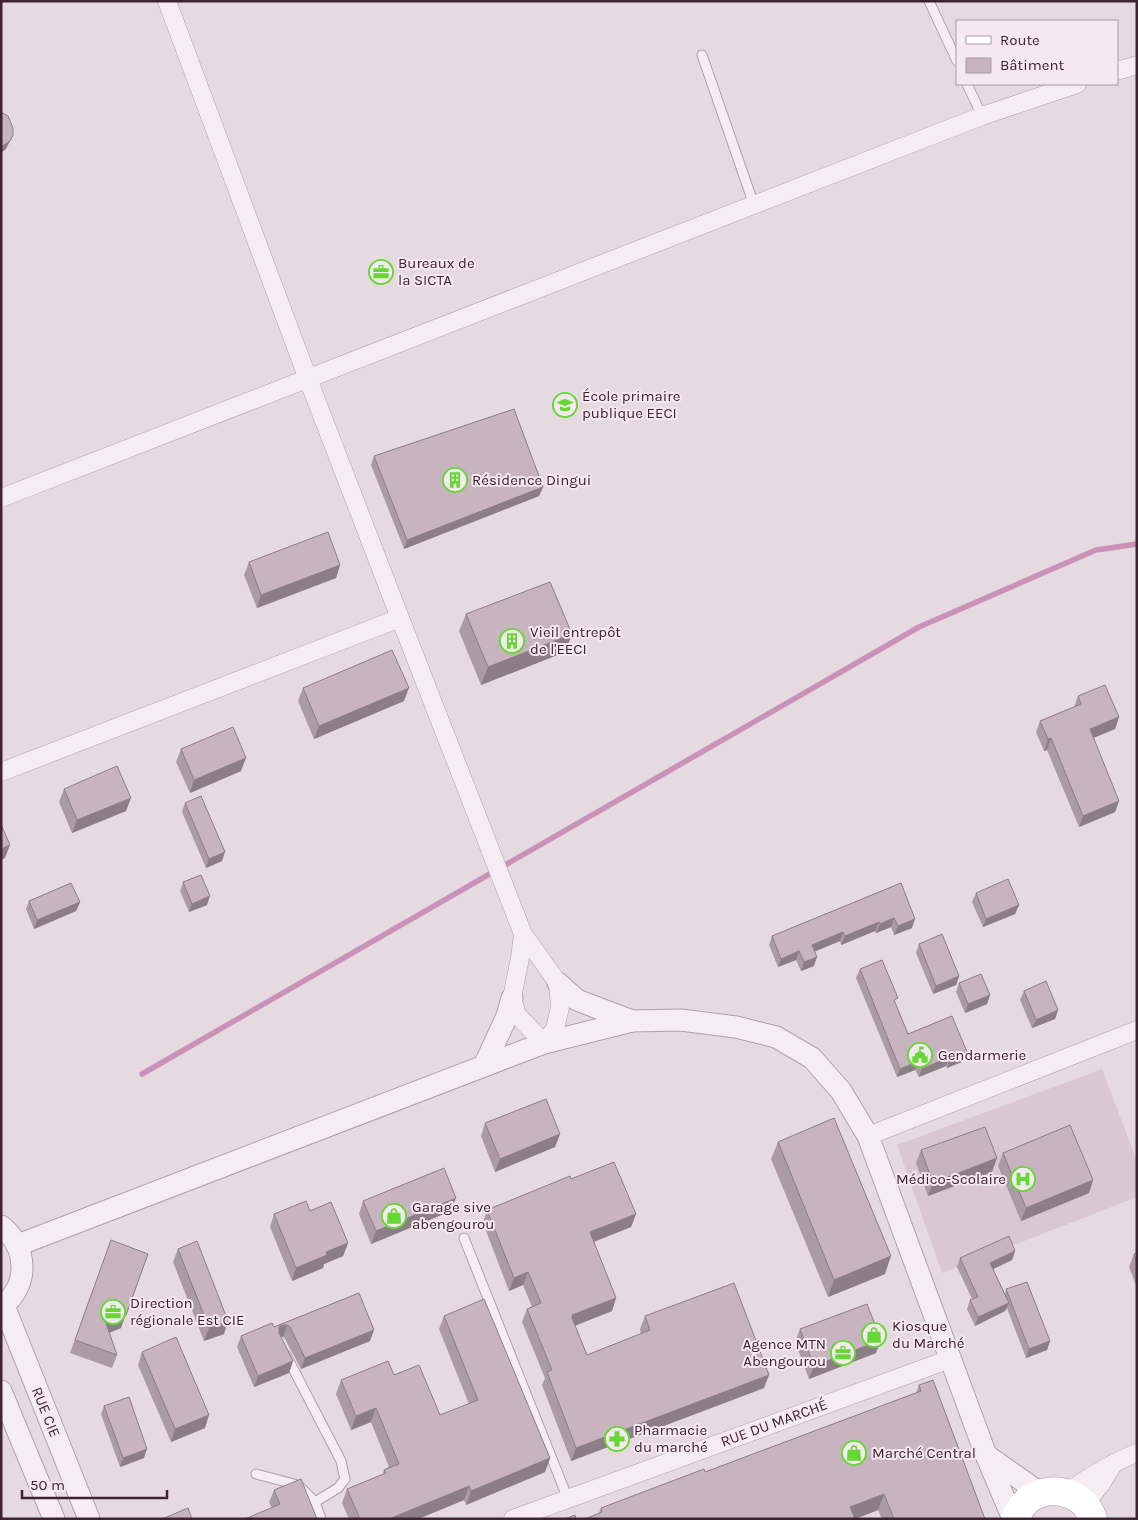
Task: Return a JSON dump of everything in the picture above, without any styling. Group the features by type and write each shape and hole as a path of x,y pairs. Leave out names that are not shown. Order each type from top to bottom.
{"main road":[{"path":"1014,1519 1029,1499 1071,1502"}],"street":[{"path":"167,1 308,379 523,934 558,983 577,1000 632,1021"},
{"path":"1118,71 1137,65"},
{"path":"1,498 982,116 1074,85"},
{"path":"1,772 400,618"},
{"path":"484,1066 507,1016 520,958 523,934"},
{"path":"544,1043 555,1029 560,1007 558,983"},
{"path":"512,998 516,1015 544,1043"},
{"path":"18,1245 544,1043 632,1021 681,1020 736,1028 776,1037 812,1058 841,1091 868,1136 986,1455 1014,1519"},
{"path":"868,1136 1137,1030"},
{"path":"1,1226 10,1232 18,1245 23,1267 18,1289 2,1307"},
{"name":"RUE CIE","path":"2,1307 89,1519"},
{"name":"RUE DU MARCHÉ","path":"513,1519 950,1359"},
{"path":"1,1391 54,1519"},
{"path":"986,1455 1071,1502 1095,1472 1137,1453"}],"lane":[{"path":"930,1 956,59"},
{"path":"702,55 754,205"},
{"path":"967,85 982,116"},
{"path":"464,1238 568,1499"},
{"path":"284,1350 341,1461 345,1479 338,1488 315,1502"},
{"path":"256,1474 298,1485 315,1502 321,1519"}],"shaded area":[{"name":"Médico-Scolaire","path":"1102,1069 1137,1161 1137,1197 942,1273 897,1145"}],"building":[{"path":"1,112 8,116 13,128 13,135 10,141 1,147"},
{"name":"Résidence Dingui","path":"514,409 543,487 407,540 374,456"},
{"path":"328,532 340,565 261,595 249,562"},
{"name":"Vieil entrepôt de l'EECI","path":"550,582 572,634 488,667 466,614"},
{"path":"392,650 409,688 319,726 303,688"},
{"path":"1105,685 1119,717 1090,729 1119,801 1083,816 1051,738 1048,739 1040,721 1081,704 1078,696"},
{"path":"233,727 246,758 194,780 181,749"},
{"path":"117,766 131,798 77,820 64,789"},
{"path":"201,796 225,852 209,859 185,803"},
{"path":"1,824 10,845 1,849"},
{"path":"201,875 210,896 192,904 183,882"},
{"path":"1008,879 1019,905 986,919 976,893"},
{"path":"71,883 80,902 37,920 29,901"},
{"path":"901,883 915,919 898,926 894,918 845,936 843,932 812,945 817,957 804,962 799,951 781,959 772,936"},
{"path":"942,934 959,976 936,986 919,944"},
{"path":"882,960 898,998 894,1000 908,1034 952,1016 967,1052 950,1059 949,1057 922,1069 919,1061 900,1069 860,969"},
{"path":"981,974 990,995 968,1004 959,983"},
{"path":"1046,981 1058,1010 1036,1020 1024,991"},
{"path":"546,1099 560,1134 500,1159 485,1123"},
{"path":"834,1118 891,1256 834,1280 778,1142"},
{"path":"1070,1125 1093,1180 1026,1208 1003,1153"},
{"path":"985,1127 997,1158 933,1183 921,1150"},
{"path":"614,1162 636,1214 590,1232 616,1298 572,1315 587,1355 650,1330 645,1316 734,1283 769,1375 576,1448 547,1372 552,1370 527,1309 541,1303 528,1272 514,1278 487,1210 570,1176 571,1179"},
{"path":"444,1168 456,1198 376,1231 363,1201"},
{"path":"306,1201 310,1211 331,1202 348,1243 326,1252 327,1255 296,1268 274,1214"},
{"path":"1009,1236 1015,1251 990,1263 1009,1303 978,1317 970,1300 978,1297 960,1258"},
{"path":"111,1240 148,1254 126,1315 106,1323 117,1355 75,1340"},
{"path":"197,1241 228,1321 209,1328 178,1249"},
{"path":"1027,1282 1050,1341 1029,1349 1006,1289"},
{"path":"359,1293 374,1330 305,1358 290,1327 282,1325 279,1327 279,1333 293,1361 258,1376 241,1336 272,1323 274,1327"},
{"path":"484,1299 550,1458 471,1491 469,1486 389,1519 360,1519 347,1489 386,1473 384,1470 399,1464 376,1408 356,1416 341,1380 388,1361 394,1375 419,1365 440,1415 478,1400 444,1316"},
{"path":"867,1304 881,1340 814,1366 800,1329"},
{"path":"176,1337 209,1415 175,1429 142,1352"},
{"name":"Marché Central","path":"933,1380 985,1519 894,1519 884,1494 850,1507 855,1519 585,1519 602,1512 601,1508 704,1469 705,1472 921,1391 919,1385"},
{"path":"129,1397 147,1449 123,1458 104,1406"},
{"path":"301,1479 317,1519 245,1519 280,1504 274,1490"},
{"path":"188,1508 192,1519 162,1519"},
{"path":"575,1515 576,1519 565,1519"}],"waterway":[{"path":"142,1074 919,627 1096,550 1137,544"}],"place":[{"name":"Bureaux de la SICTA","path":"381,272"},
{"name":"École primaire publique EECI","path":"565,405"},
{"name":"Résidence Dingui","path":"455,480"},
{"name":"Vieil entrepôt de l'EECI","path":"512,641"},
{"name":"Gendarmerie","path":"920,1055"},
{"name":"Médico-Scolaire","path":"1023,1179"},
{"name":"Garage sive abengourou","path":"394,1216"},
{"name":"Direction régionale Est CIE","path":"113,1312"},
{"name":"Kiosque du Marché","path":"874,1335"},
{"name":"Agence MTN Abengourou","path":"843,1353"},
{"name":"Pharmacie du marché","path":"617,1439"},
{"name":"Marché Central","path":"854,1453"}]}
